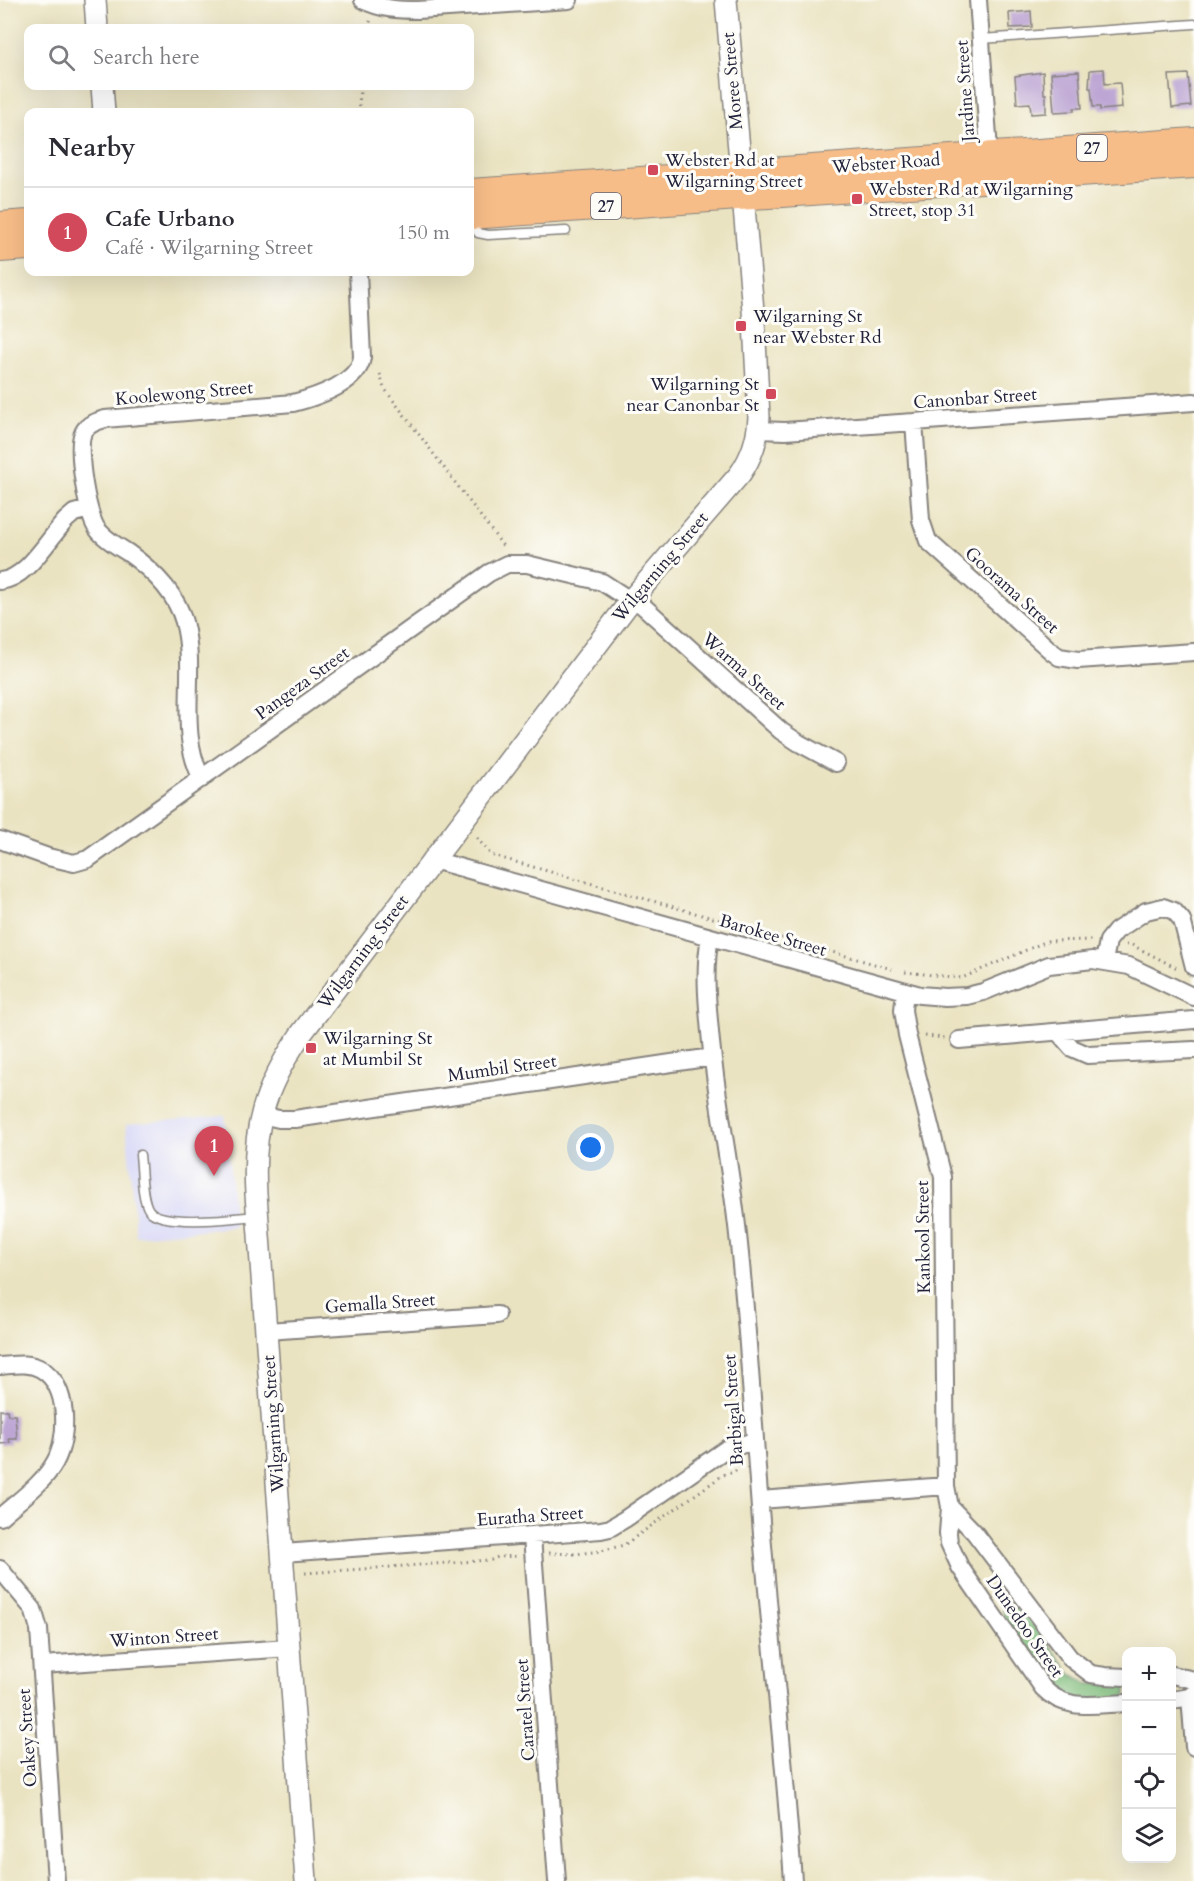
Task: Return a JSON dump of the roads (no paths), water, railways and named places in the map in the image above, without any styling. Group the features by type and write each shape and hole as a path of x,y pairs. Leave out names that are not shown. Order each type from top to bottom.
{"main road":[{"name":"Webster Road","path":"990,168 1194,141"},
{"name":"Webster Road","path":"474,192 741,185 990,168 1194,165"},
{"name":"Webster Road","path":"474,218 741,185"},
{"path":"0,225 24,223"},
{"path":"0,249 24,247"}],"street":[{"path":"95,0 97,24"},
{"path":"363,0 375,6 394,10 569,0"},
{"name":"Moree Street","path":"726,0 741,185"},
{"name":"Jardine Street","path":"978,0 990,168"},
{"path":"102,90 104,108"},
{"name":"Wilgarning Street","path":"306,1881 258,1216 255,1154 261,1115 274,1078 295,1043 632,599 740,474 752,454 758,430 754,322 741,185"},
{"name":"Koolewong Street","path":"202,779 191,754 188,734 189,659 187,635 180,609 151,571 97,530 88,509 80,440 90,424 114,417 294,403 314,398 355,374 361,363 362,348 358,276"},
{"name":"Canonbar Street","path":"758,430 785,431 1194,402"},
{"name":"Goorama Street","path":"915,422 921,520 928,541 1051,651 1059,657 1078,660 1194,652"},
{"path":"0,581 12,578 24,570 66,520 74,513 88,509"},
{"name":"Pangeza Street","path":"0,840 74,863 88,859 501,566 513,563 527,564 593,579 608,584 632,599"},
{"name":"Warma Street","path":"632,599 642,604 781,731 836,763"},
{"name":"Barokee Street","path":"433,860 933,997 967,996 983,992 1049,965 1079,960 1104,961 1129,966 1194,994"},
{"path":"1104,961 1107,941 1116,931 1146,911 1163,907 1174,911 1182,920 1186,968"},
{"name":"Barbigal Street","path":"710,937 706,965 712,1057 735,1200 794,1881"},
{"name":"Kankool Street","path":"905,991 903,1010 907,1035 943,1178 946,1486"},
{"path":"959,1040 1194,1020"},
{"path":"1058,1032 1071,1048 1088,1055 1194,1050"},
{"name":"Mumbil Street","path":"261,1115 279,1119 295,1119 712,1057"},
{"name":"Gemalla Street","path":"267,1331 497,1315"},
{"path":"0,1365 32,1366 49,1375 60,1394 63,1418 60,1452 49,1472 0,1517"},
{"name":"Euratha Street","path":"283,1553 591,1532 610,1528 726,1449 755,1442"},
{"path":"760,1500 946,1486"},
{"name":"Dunedoo Street","path":"946,1486 950,1507 948,1533 953,1554 1043,1688 1059,1701 1073,1705 1122,1703"},
{"name":"Dunedoo Street","path":"950,1507 974,1532 1070,1658 1091,1674 1122,1677"},
{"name":"Caratel Street","path":"532,1536 557,1881"},
{"name":"Oakey Street","path":"0,1569 33,1609 39,1629 56,1881"},
{"name":"Winton Street","path":"42,1665 289,1648"},
{"path":"1176,1676 1194,1680"},
{"path":"1176,1699 1192,1696 1194,1747"}],"lane":[{"path":"981,39 1194,24"},
{"name":"Webster Road","path":"474,229 483,234 566,231"},
{"path":"140,1155 145,1200 154,1215 165,1218 203,1220 258,1216"}],"place":[{"name":"Webster Rd at Wilgarning Street","path":"653,170"},
{"name":"Webster Rd at Wilgarning Street, stop 31","path":"857,199"},
{"name":"Wilgarning St near Webster Rd","path":"741,326"},
{"name":"Wilgarning St near Canonbar St","path":"771,394"},
{"name":"Wilgarning St at Mumbil St","path":"311,1048"},
{"name":"Cafe Urbano","path":"214,1176"}]}
